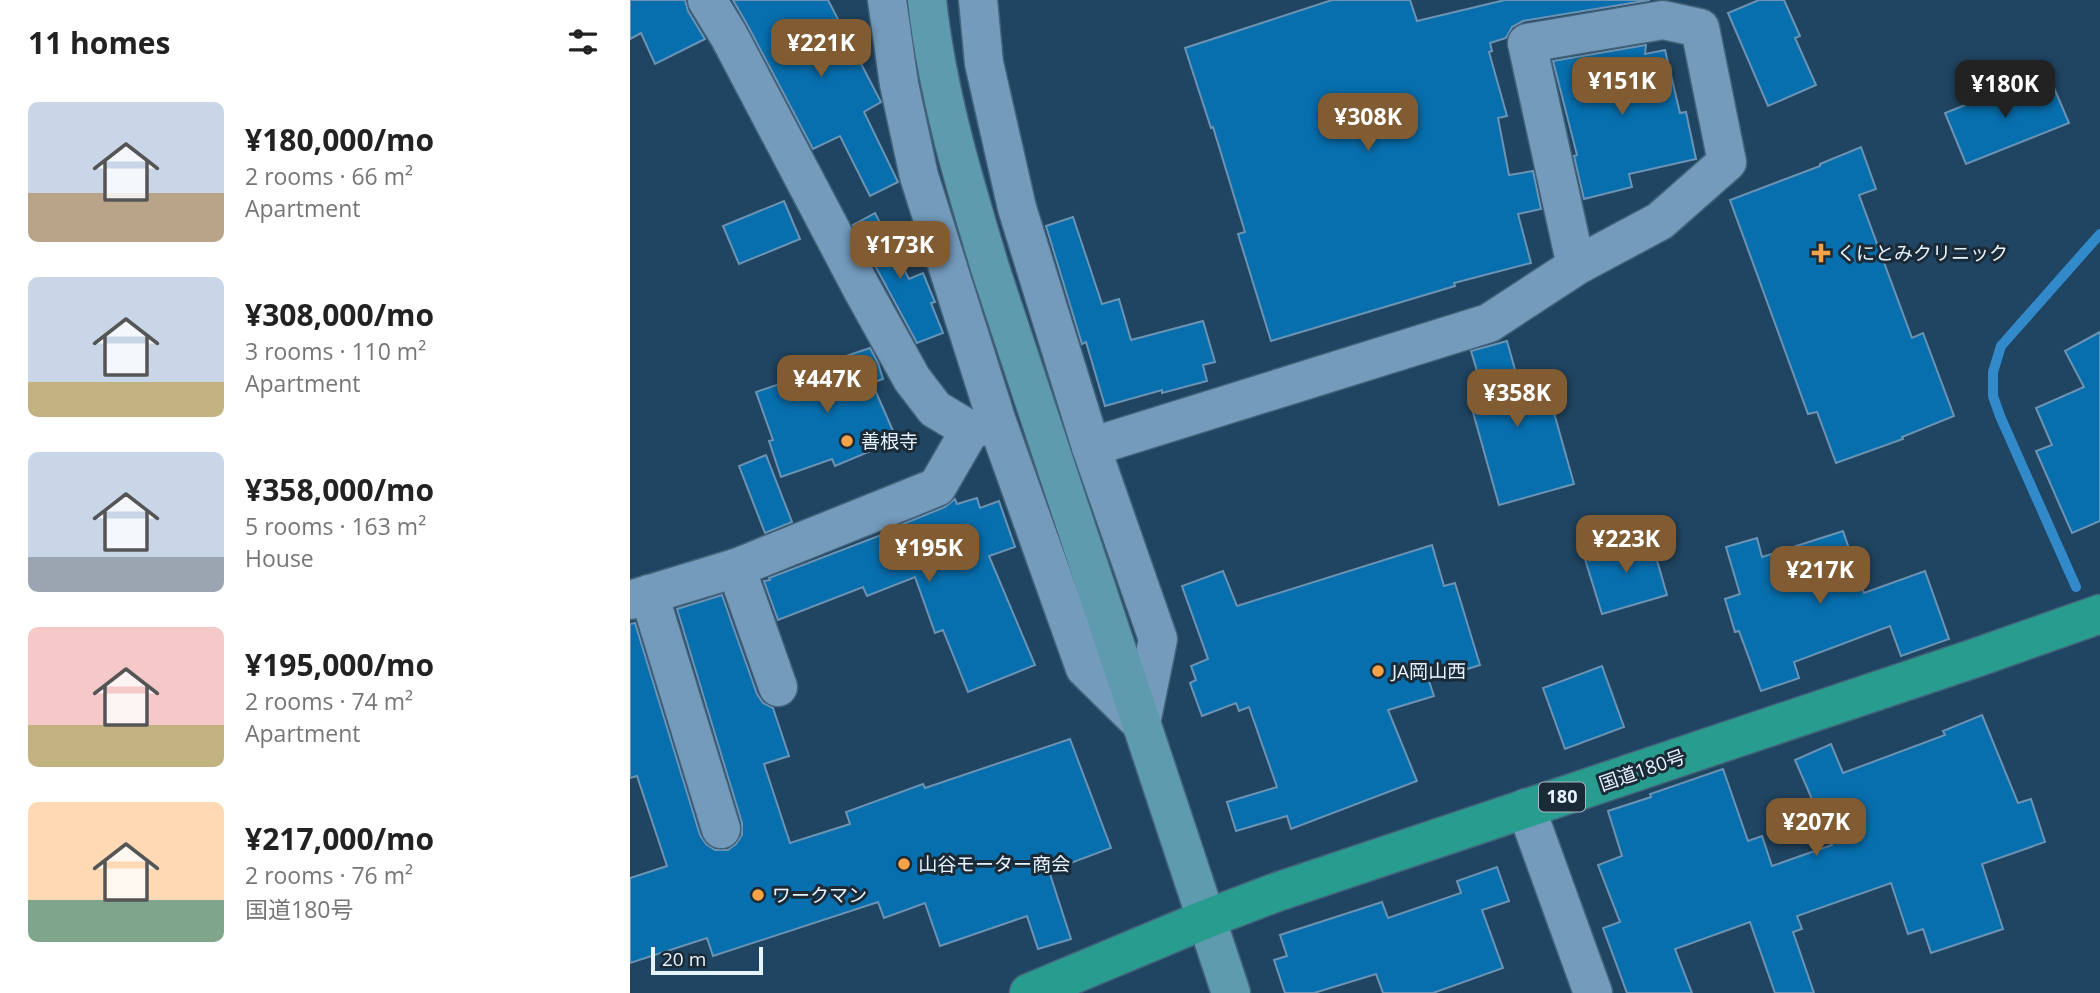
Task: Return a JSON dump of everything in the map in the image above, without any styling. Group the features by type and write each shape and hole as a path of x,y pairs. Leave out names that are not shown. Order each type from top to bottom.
{"highway":[{"name":"国道180号","path":"1029,993 1276,892 2100,614"}],"street":[{"path":"707,0 729,36 912,379 935,410 984,426"},
{"path":"887,0 899,84 919,176 984,426 1085,668 1141,723"},
{"path":"927,0 943,99 990,271 1231,993"},
{"path":"978,0 984,63 1017,208 1091,447 1158,639 1141,723"},
{"path":"1091,447 1489,323 1576,266 1660,221 1727,162 1700,28 1663,20 1527,43 1576,266"},
{"path":"720,829 639,597 736,568 937,487 984,426"},
{"path":"736,568 778,687"},
{"path":"1526,808 1593,993"}],"building":[{"path":"630,0 685,0 688,11 705,39 655,64 641,33 630,39"},
{"path":"733,0 828,0 881,102 864,112 898,182 870,196 840,136 813,149"},
{"path":"1332,0 1410,0 1417,21 1505,0 1650,0 1523,21 1512,27 1506,38 1490,43 1492,51 1489,52 1507,116 1498,118 1509,175 1533,171 1541,209 1518,214 1531,263 1454,283 1455,286 1271,341 1238,234 1245,232 1213,127 1211,128 1185,48"},
{"path":"1759,0 1784,0 1800,36 1795,38 1816,85 1768,106 1728,13"},
{"path":"1646,45 1645,54 1665,50 1680,113 1686,112 1696,159 1629,174 1632,187 1584,199 1574,156 1577,155 1553,61"},
{"path":"2020,83 2025,94 2052,83 2069,123 1966,164 1945,113"},
{"path":"1861,147 1876,189 1859,195 1912,338 1923,333 1954,416 1902,437 1903,439 1836,463 1817,412 1808,414 1730,200 1820,166"},
{"path":"784,201 800,239 739,264 723,226"},
{"path":"875,213 909,279 923,273 935,302 931,303 943,333 917,343 853,225"},
{"path":"1073,217 1102,304 1119,299 1131,340 1203,321 1215,362 1203,365 1207,381 1105,406 1086,342 1082,344 1046,226"},
{"path":"2100,332 2100,521 2072,533 2036,451 2052,445 2036,408 2084,387 2065,351"},
{"path":"1507,341 1519,384 1544,377 1574,484 1499,505 1469,398 1484,394 1471,351"},
{"path":"870,348 883,379 872,383 897,440 835,466 832,459 781,477 769,441 773,440 756,392 835,365 834,360"},
{"path":"766,455 792,522 765,533 739,466"},
{"path":"977,498 980,508 999,501 1015,547 989,556 1035,665 968,692 943,630 935,633 915,577 867,596 863,587 778,620 764,581 889,532 888,530 945,507 955,499 957,504"},
{"path":"1843,531 1864,593 1925,571 1949,639 1901,656 1890,626 1794,662 1799,678 1761,691 1739,631 1735,632 1725,599 1740,594 1726,547 1757,538 1762,557"},
{"path":"1650,536 1667,595 1602,614 1584,556"},
{"path":"1432,545 1444,586 1455,583 1480,665 1429,681 1434,696 1388,710 1417,781 1291,829 1287,816 1236,831 1227,802 1277,787 1249,707 1239,711 1236,703 1202,716 1190,683 1196,680 1191,666 1208,659 1182,586 1223,571 1237,606"},
{"path":"722,595 757,694 763,703 773,708 789,756 764,764 790,843 850,824 846,812 923,784 925,788 1070,739 1111,848 1049,871 1071,939 1038,949 1027,916 940,946 925,903 884,918 878,902 713,956 707,938 630,963 630,878 667,866 637,776 630,778 630,624 635,623 700,835 706,844 715,850 728,850 742,835 742,823 677,609"},
{"path":"1602,666 1624,727 1565,749 1543,688"},
{"path":"1982,715 2018,803 2031,799 2045,842 1982,864 2003,929 1931,953 1923,929 1908,934 1891,883 1797,916 1802,929 1793,932 1814,993 1775,993 1750,922 1675,949 1692,993 1627,993 1603,928 1620,922 1598,865 1622,856 1608,811 1723,769 1748,841 1762,836 1772,866 1832,845 1795,760 1831,744 1843,773 1945,735 1943,731"},
{"path":"1497,867 1509,901 1482,910 1503,968 1433,993 1383,993 1376,974 1314,993 1285,993 1274,960 1287,956 1280,935 1382,902 1388,918 1461,893 1457,881"}],"waterway":[{"path":"2076,587 2000,416 1993,396 1993,372 2001,346 2100,234"}],"place":[{"name":"くにとみクリニック","path":"1821,253"},
{"name":"善根寺","path":"847,441"},
{"name":"JA岡山西","path":"1378,671"},
{"name":"山谷モーター商会","path":"904,864"},
{"name":"ワークマン","path":"758,895"}]}
